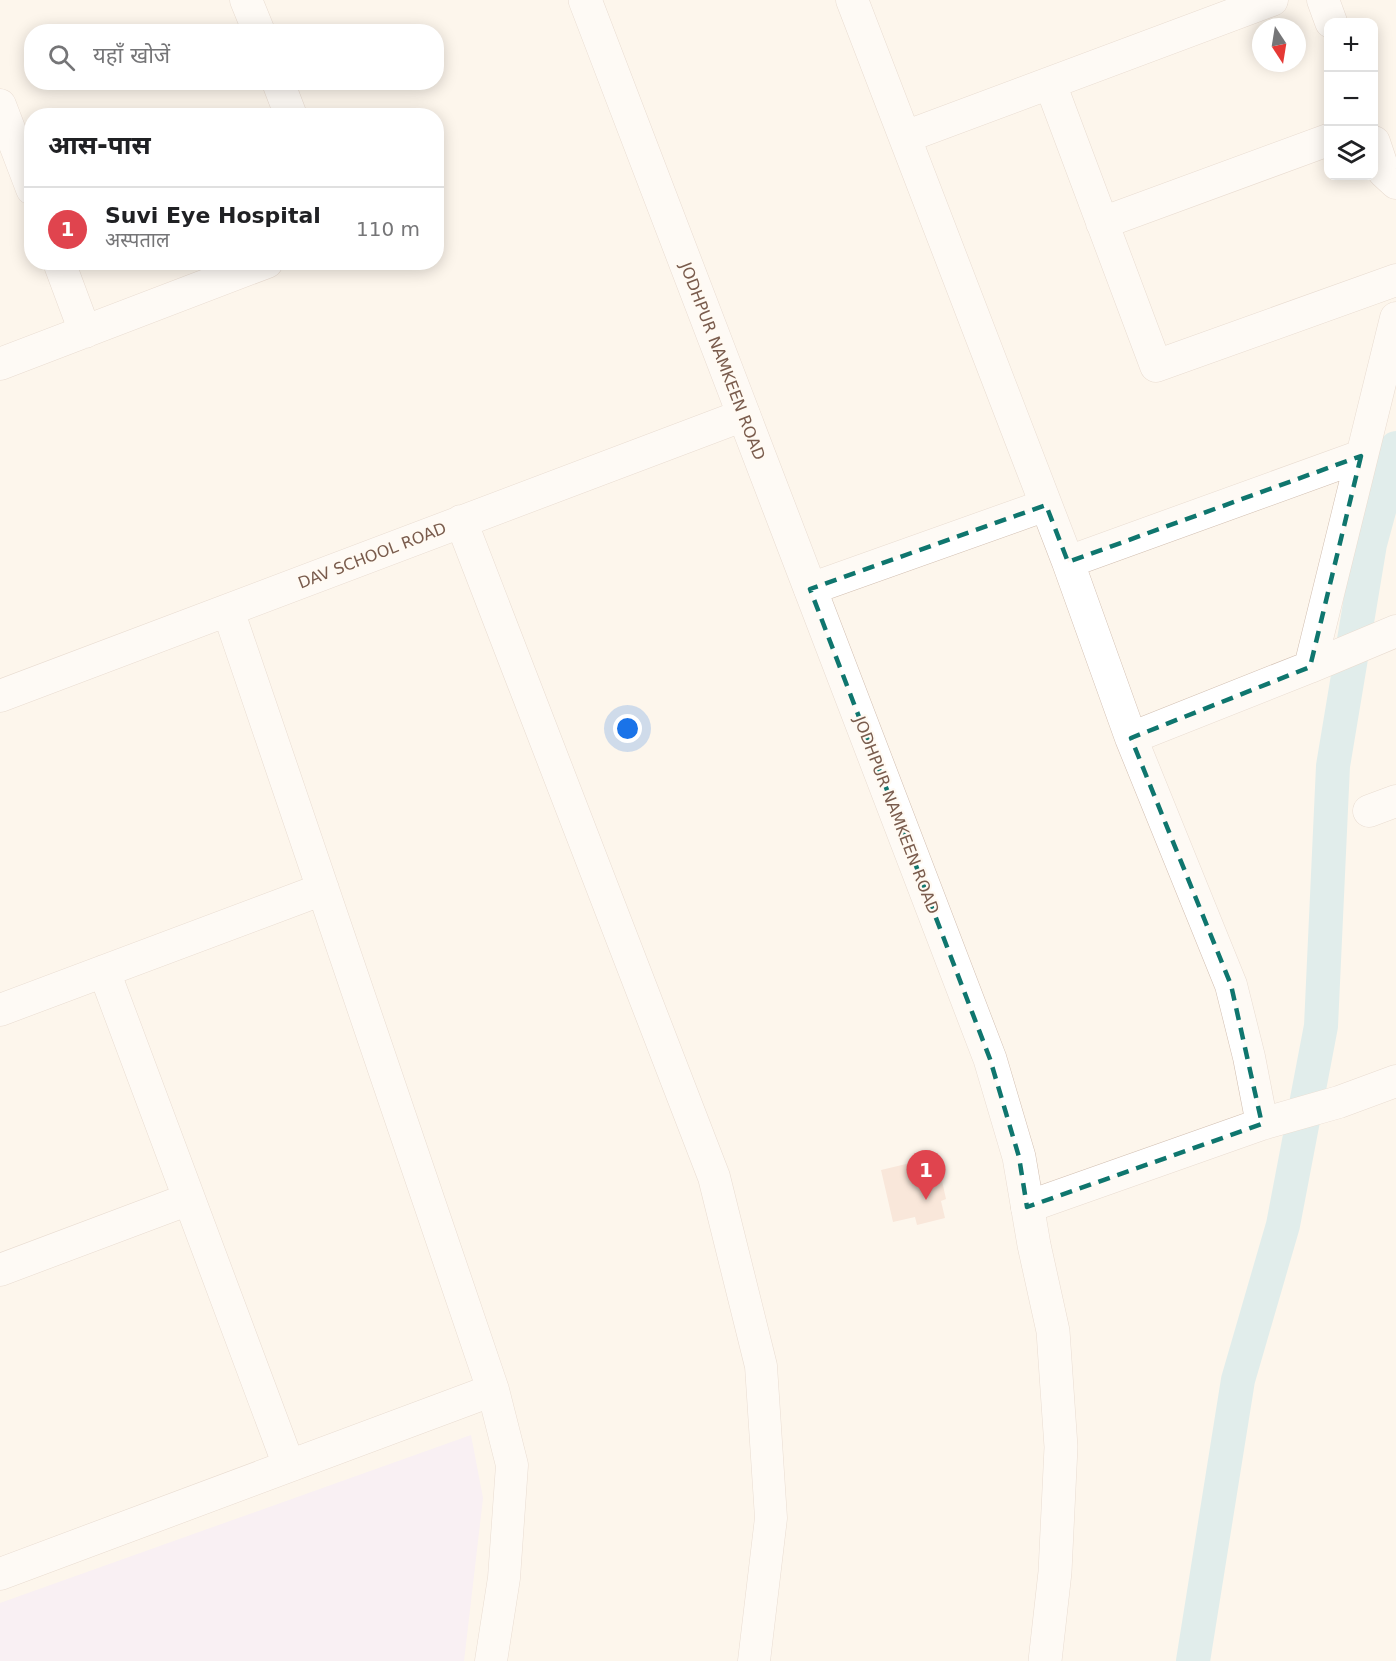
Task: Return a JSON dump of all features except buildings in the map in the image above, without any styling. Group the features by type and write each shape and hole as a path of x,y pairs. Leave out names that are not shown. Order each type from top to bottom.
{"street":[{"path":"246,0 256,24"},
{"name":"JODHPUR NAMKEEN ROAD","path":"585,0 990,1059 1019,1157 1034,1245 1053,1331 1061,1447 1055,1572 1045,1661"},
{"path":"852,0 1068,562 1131,738 1231,985 1266,1122"},
{"path":"905,137 1272,0"},
{"path":"1323,0 1330,18"},
{"path":"1050,83 1156,366 1396,280"},
{"path":"282,90 288,108"},
{"path":"0,105 24,168"},
{"path":"1102,223 1324,142"},
{"path":"1378,154 1384,172 1396,183"},
{"path":"62,270 85,332"},
{"path":"0,364 246,270"},
{"path":"1323,662 1361,456 1396,318"},
{"name":"DAV SCHOOL ROAD","path":"0,696 744,415"},
{"path":"1068,562 1361,456"},
{"path":"810,589 1046,505"},
{"path":"461,522 710,1166 719,1199 761,1366 771,1518 754,1661"},
{"path":"228,610 493,1390 512,1465 504,1578 491,1661"},
{"path":"1131,738 1388,635"},
{"path":"0,1010 323,889"},
{"path":"104,971 289,1466"},
{"path":"1027,1208 1266,1122 1339,1102 1396,1081"},
{"path":"0,1270 189,1199"},
{"path":"0,1574 493,1390"}],"highlighted area":[{"path":"1361,456 1310,667 1131,738 1231,985 1262,1124 1027,1207 1019,1157 990,1059 810,589 1046,505 1068,562"}],"shaded area":[{"path":"471,1435 483,1498 464,1661 0,1661 0,1603"}],"waterway":[{"path":"1193,1661 1238,1380 1283,1225 1321,1026 1333,766 1370,544 1396,448"}],"place":[{"name":"Suvi Eye Hospital","path":"926,1200"}]}
